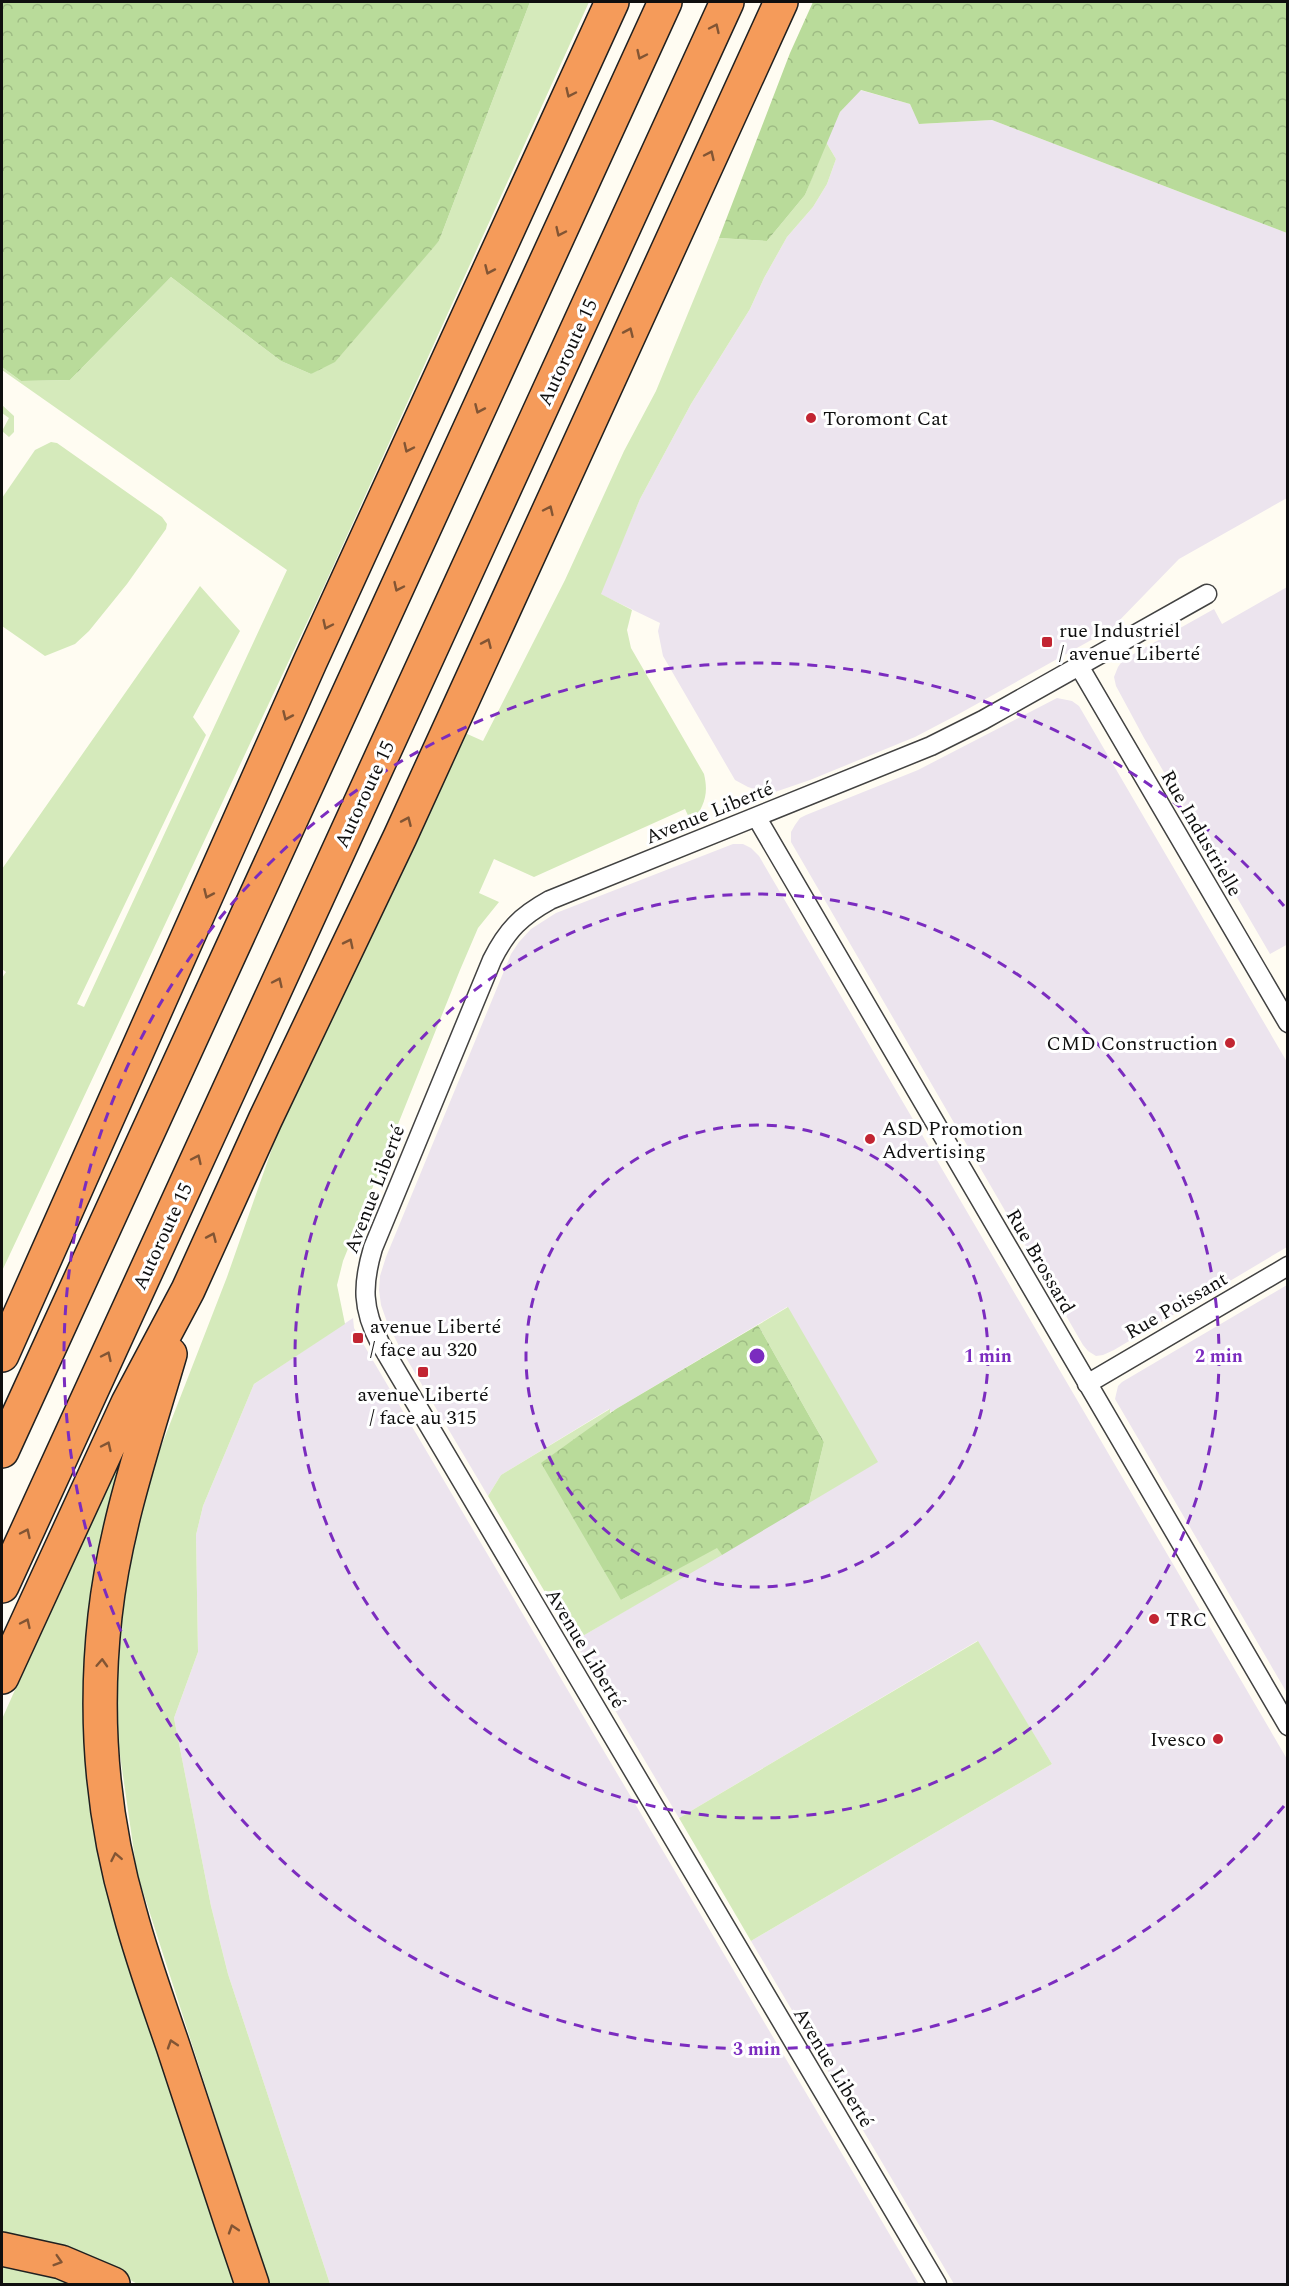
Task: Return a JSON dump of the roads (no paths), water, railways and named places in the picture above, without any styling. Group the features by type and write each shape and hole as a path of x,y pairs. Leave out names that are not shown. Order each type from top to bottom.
{"highway":[{"path":"2,1355 315,652 612,2"},
{"path":"2,1451 665,2"},
{"name":"Autoroute 15","path":"2,1586 728,2"},
{"path":"2,1677 128,1403 188,1290 265,1120 395,846 781,2"},
{"path":"2,1315 161,999"},
{"path":"188,1290 116,1546 102,1650 100,1702 102,1753 114,1845 129,1912 252,2284"},
{"path":"2,2249 29,2253 62,2262 112,2284"}],"street":[{"name":"Avenue Liberté","path":"936,2284 374,1332 365,1304 365,1278 373,1248 492,960 507,933 524,915 550,900 758,818 931,746 1207,594"},
{"name":"Rue Industrielle","path":"1079,666 1287,1023"},
{"name":"Rue Brossard","path":"758,818 1287,1726"},
{"name":"Rue Poissant","path":"1087,1384 1287,1266"}],"place":[{"name":"Toromont Cat","path":"811,418"},
{"name":"rue Industriel / avenue Liberté","path":"1047,642"},
{"name":"CMD Construction","path":"1230,1043"},
{"name":"ASD Promotion Advertising","path":"870,1139"},
{"name":"avenue Liberté / face au 320","path":"358,1338"},
{"name":"avenue Liberté / face au 315","path":"423,1372"},
{"name":"TRC","path":"1154,1619"},
{"name":"Ivesco","path":"1218,1739"}]}
